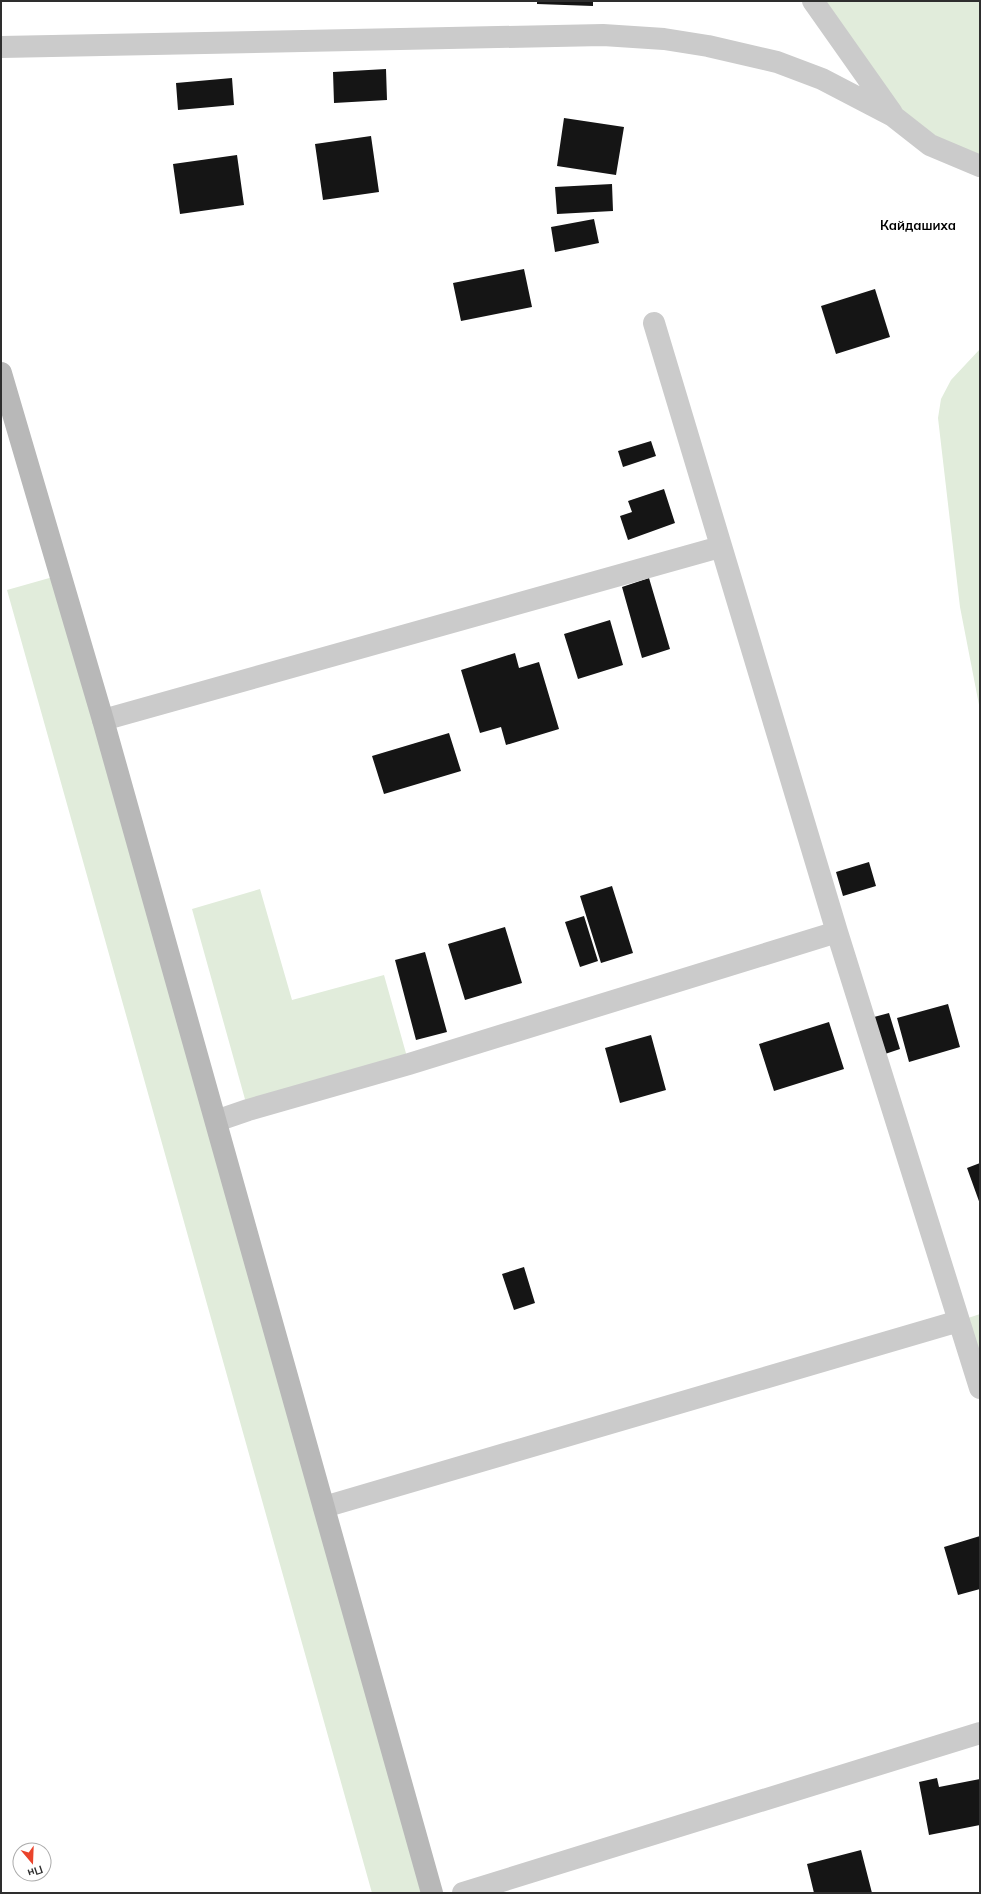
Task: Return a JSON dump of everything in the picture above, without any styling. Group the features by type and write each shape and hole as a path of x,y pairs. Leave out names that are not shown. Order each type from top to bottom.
{"main road":[{"path":"1,373 103,720 432,1893"}],"street":[{"path":"813,1 893,116"},
{"path":"1,47 603,35 664,39 708,46 777,62 822,79 893,116 930,145 980,166"},
{"path":"654,323 720,547 837,932 980,1388"},
{"path":"103,720 720,547"},
{"path":"216,1121 248,1110 409,1064 837,932"},
{"path":"324,1508 958,1321"},
{"path":"463,1893 980,1733"}],"green space":[{"path":"813,1 980,1 980,166 930,145"},
{"path":"980,349 980,710 960,607 938,418 941,399 951,380"},
{"path":"60,575 432,1893 372,1893 7,590"},
{"path":"260,889 292,1000 384,975 409,1064 248,1110 192,909"},
{"path":"980,1314 980,1388 959,1321"}],"building":[{"path":"537,1 593,1 593,6 537,4"},
{"path":"386,69 387,100 334,103 333,72"},
{"path":"232,78 234,105 178,110 176,83"},
{"path":"564,118 624,127 616,175 557,166"},
{"path":"371,136 379,192 323,200 315,144"},
{"path":"237,155 244,205 180,214 173,164"},
{"path":"612,184 613,211 557,214 555,187"},
{"path":"594,219 599,243 555,252 551,227"},
{"path":"524,269 532,307 461,321 453,283"},
{"path":"875,289 890,337 836,354 821,306"},
{"path":"651,441 656,456 623,467 618,451"},
{"path":"664,489 675,523 628,540 620,516 632,512 628,501"},
{"path":"649,578 670,649 642,658 622,587"},
{"path":"610,620 623,665 578,679 564,634"},
{"path":"515,653 519,668 539,662 559,729 506,745 501,727 480,733 461,670"},
{"path":"449,733 461,771 384,794 372,756"},
{"path":"869,862 876,886 843,896 836,872"},
{"path":"612,886 633,953 601,963 580,896"},
{"path":"584,916 598,961 580,967 565,922"},
{"path":"505,927 522,983 465,1000 448,944"},
{"path":"425,952 447,1032 416,1040 395,960"},
{"path":"948,1004 960,1047 909,1062 897,1018"},
{"path":"889,1013 900,1049 885,1054 874,1017"},
{"path":"829,1022 844,1069 774,1091 759,1044"},
{"path":"651,1035 666,1090 620,1103 605,1048"},
{"path":"980,1163 980,1204 967,1168"},
{"path":"524,1267 535,1303 514,1310 502,1274"},
{"path":"980,1536 980,1589 958,1595 944,1547"},
{"path":"937,1778 939,1787 980,1779 980,1825 929,1835 919,1782"},
{"path":"861,1850 872,1893 814,1893 807,1864"}],"district":[{"name":"Кайдашиха","path":"918,225"}]}
